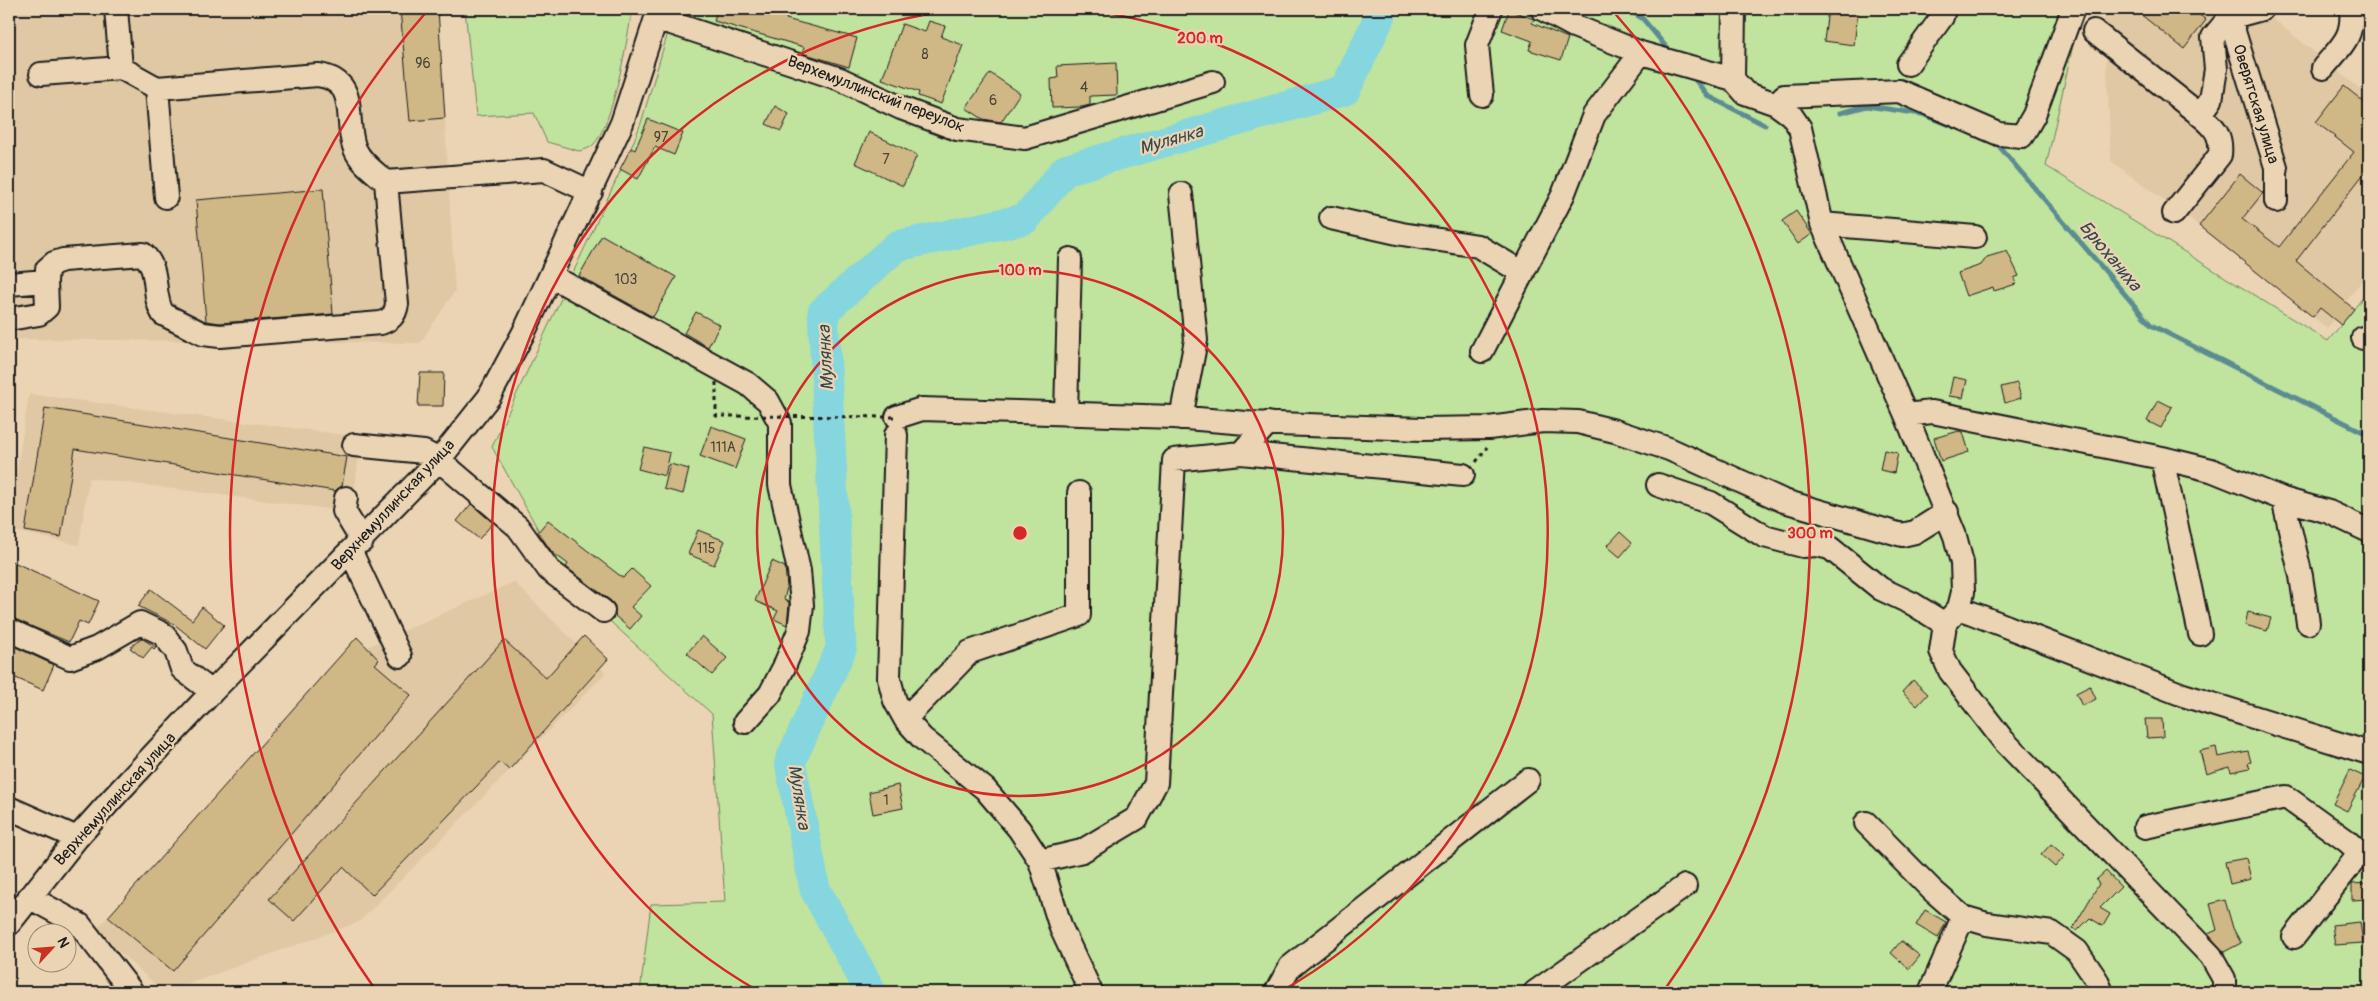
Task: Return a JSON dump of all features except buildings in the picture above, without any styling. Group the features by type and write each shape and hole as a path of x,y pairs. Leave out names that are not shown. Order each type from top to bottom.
{"street":[{"path":"116,9 120,68"},
{"path":"1482,95 1477,45 1492,9"},
{"path":"1542,9 1574,26 1640,53 1733,79 1745,93 1776,104 1791,115 1800,128 1822,224 1947,512 1962,563 1963,592 1952,616 1941,651 1950,672 2003,740 2211,956 2224,979 2224,992"},
{"path":"1733,79 1734,9"},
{"path":"1908,64 1942,17 1944,9"},
{"path":"1776,104 1784,96 1899,91 1999,134 2022,136 2034,115 2073,9"},
{"path":"2200,114 2211,100 2216,69 2213,37 2228,13 2262,9"},
{"path":"2324,68 2350,33 2352,26 2351,9"},
{"name":"Оверятская улица","path":"2228,13 2276,167 2276,201"},
{"name":"Верхемуллинский переулок","path":"657,14 840,79 901,108 957,129 1025,138 1213,82"},
{"name":"Верхнемуллинская улица","path":"9,924 78,838 212,692 356,547 439,460 489,397 524,332 592,192 622,123 657,14"},
{"path":"2094,30 2200,114 2218,131 2221,142 2220,155 2174,214"},
{"path":"1482,351 1563,195 1594,114 1640,53"},
{"path":"9,319 28,318 39,314 46,307 47,269 54,263 63,260 143,254 150,260 154,270 156,298 163,314 203,334 220,336 380,323 390,319 395,314 397,304 386,182 360,158 351,135 348,100 341,84 331,77 318,75 157,88 120,68 41,74"},
{"path":"157,88 166,197"},
{"path":"386,182 544,170 592,192"},
{"path":"1181,194 1196,340 1181,418"},
{"path":"1331,218 1402,234 1478,246 1523,273"},
{"path":"1822,224 1975,237"},
{"path":"1066,414 1070,259"},
{"path":"551,276 748,384 768,400 780,423 780,485 799,572 802,605 799,631 770,694 745,722"},
{"path":"9,284 46,280"},
{"path":"1091,992 1060,928 1040,861 1019,829 985,789 961,767 922,738 905,720 895,701 889,678 896,426 922,409 1422,429 1489,428 1543,421 1578,422 1615,431 1669,449 1784,501 1902,535 1915,532 1947,512"},
{"path":"1906,415 1932,412 2162,458 2211,470 2283,499 2329,512 2368,536"},
{"path":"1241,453 1268,423"},
{"path":"354,445 424,452 439,460 518,527 549,570 603,611"},
{"path":"1040,861 1082,851 1137,818 1156,783 1174,460 1241,453 1463,475"},
{"path":"2162,458 2200,634"},
{"path":"1658,485 1711,503 1764,536 1802,546 1817,545 1830,548 1881,589 1913,604 2183,695 2369,753"},
{"path":"905,720 970,652 1079,615 1079,493"},
{"path":"346,498 344,511 356,547 400,656"},
{"path":"2283,499 2302,576 2308,623"},
{"path":"9,630 70,658 97,648 140,623 163,634 176,651 182,669 212,692"},
{"path":"1276,992 1290,967 1528,780"},
{"path":"2145,827 2286,797 2365,854 2294,937"},
{"path":"9,808 78,838"},
{"path":"1866,823 1932,890 1962,917 1987,924 2052,933 2077,951 2096,979 2102,992"},
{"path":"1535,992 1686,886"},
{"path":"30,897 80,925 132,992"},
{"path":"1930,992 1962,917"}],"path":[{"path":"716,382 716,416 896,426"},
{"path":"1463,475 1487,450 1489,428"}],"shaded area":[{"path":"9,9 438,9 455,291 420,343 9,339"},
{"path":"2104,9 2261,9 2369,96 2369,271 2327,328 2199,226 2111,161"},
{"path":"29,394 361,437 352,512 89,478 79,545 9,530 9,519"},
{"path":"514,582 606,673 359,922 166,992 163,992 96,930 349,655"}],"green space":[{"path":"465,9 632,9 613,101 607,120 593,145 579,151 547,142 534,113 476,116"},
{"path":"675,9 2081,9 2046,166 2328,341 2369,290 2369,992 640,992 651,904 725,902 712,714 568,583 492,447 631,148 641,123"}],"waterway":[{"name":"Мулянка","path":"871,992 815,889 790,762 841,649 823,312 897,246 1025,219 1065,170 1345,90 1381,14 1378,9"},
{"name":"Брюханиха","path":"1627,9 1643,19 1667,48"},
{"name":"Брюханиха","path":"1696,81 1708,96 1765,125"},
{"name":"Брюханиха","path":"1840,113 1867,106 1922,114 1955,127"},
{"name":"Брюханиха","path":"1993,142 1998,145 2151,325 2369,435"}]}
